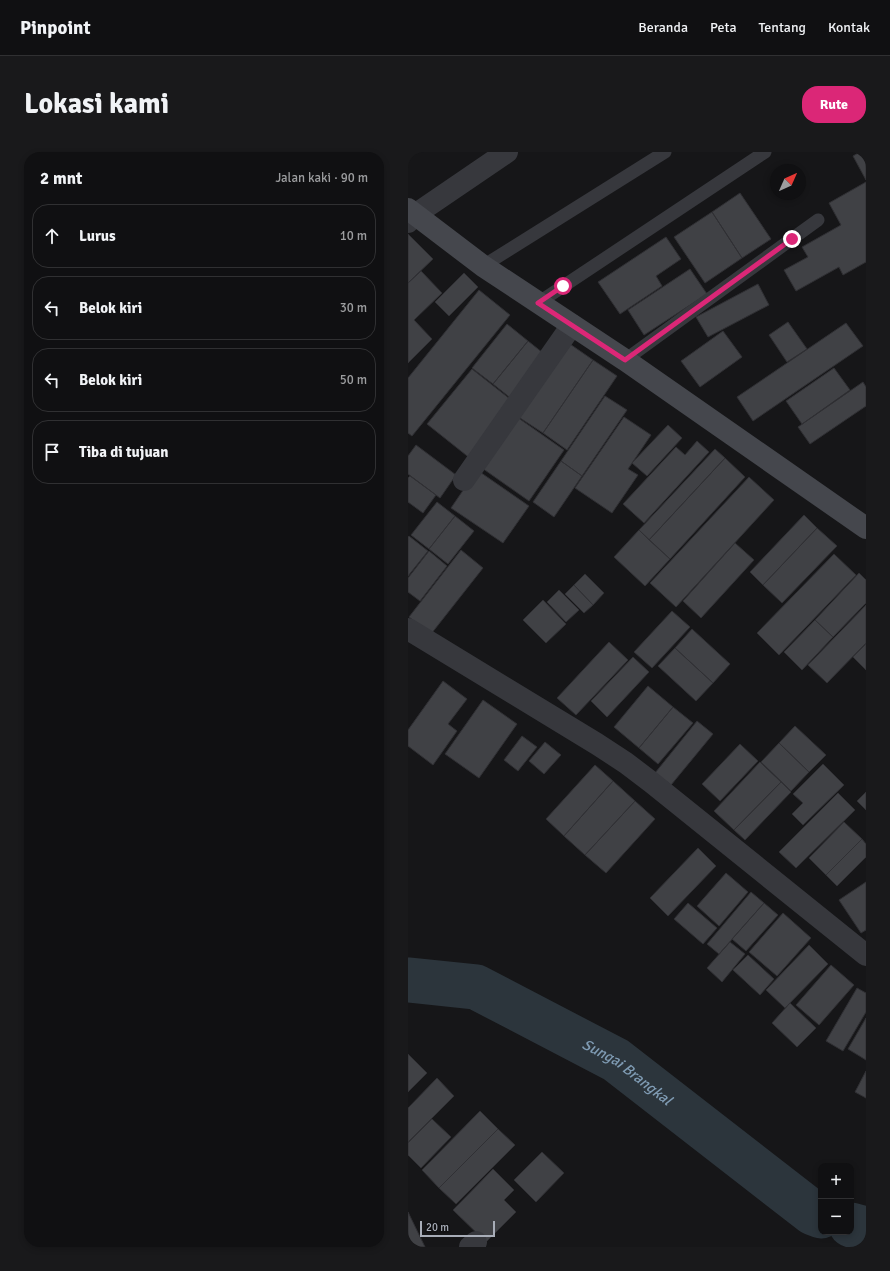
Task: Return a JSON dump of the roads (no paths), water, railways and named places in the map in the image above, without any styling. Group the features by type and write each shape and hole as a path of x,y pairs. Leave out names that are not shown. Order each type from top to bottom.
{"main road":[{"path":"411,215 483,266 625,360 863,522"}],"street":[{"path":"411,215 507,152"},
{"path":"464,480 572,325"},
{"path":"408,630 626,763 866,955"}],"lane":[{"path":"483,266 665,152"},
{"path":"538,303 765,152"},
{"path":"625,360 818,220"}],"waterway":[{"name":"Sungai Brangkal","path":"408,980 476,987 616,1060 813,1213 818,1215"},
{"name":"Sungai Brangkal","path":"854,1226 866,1229"}]}
